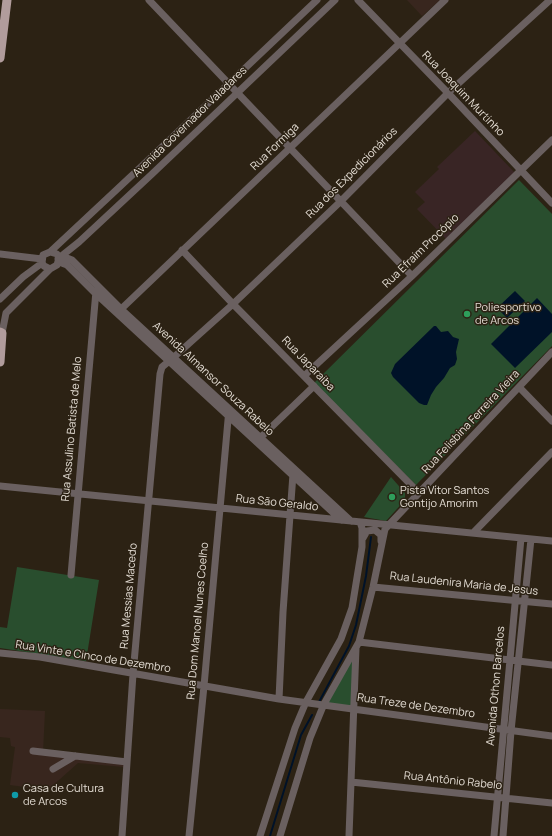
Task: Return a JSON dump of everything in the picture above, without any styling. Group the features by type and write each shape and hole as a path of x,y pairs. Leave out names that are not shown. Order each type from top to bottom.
{"main road":[{"path":"0,58 7,0"},
{"path":"0,362 1,332"}],"street":[{"path":"149,0 412,276"},
{"name":"Avenida Governador Valadares","path":"50,252 317,0"},
{"name":"Avenida Governador Valadares","path":"59,260 335,0"},
{"name":"Rua Joaquim Murtinho","path":"358,0 552,204"},
{"name":"Rua Formiga","path":"119,311 445,0"},
{"name":"Rua dos Expedicionários","path":"172,359 233,304 341,200 448,93 550,0"},
{"name":"Rua Efraim Procópio","path":"304,376 412,276 552,140"},
{"path":"143,165 152,174"},
{"name":"Rua Japaraiba","path":"182,250 419,493"},
{"path":"0,299 42,261 46,253 50,252 57,254 59,260 54,268 50,269 6,312 1,332"},
{"path":"0,254 42,261"},
{"name":"Avenida Almansor Souza Rabelo","path":"59,260 67,258 72,260 97,284 119,311"},
{"name":"Avenida Almansor Souza Rabelo","path":"59,260 67,265 96,294 119,311 172,359 229,412 293,476 341,520"},
{"path":"42,261 44,266 50,269"},
{"name":"Rua Assulino Batista de Melo","path":"71,575 77,494 97,284"},
{"name":"Rua Felisbina Ferreira Vieira","path":"357,644 373,586 383,532 552,352"},
{"name":"Rua Messias Macedo","path":"122,836 133,674 160,374 162,367 172,359"},
{"path":"260,438 314,386"},
{"path":"519,387 552,421"},
{"name":"Avenida Almansor Souza Rabelo","path":"229,412 260,438 351,521"},
{"name":"Rua Dom Manoel Nunes Coelho","path":"188,836 204,686 229,412"},
{"path":"473,533 552,452"},
{"path":"279,699 283,612 291,515 293,468"},
{"name":"Rua São Geraldo","path":"0,486 552,541"},
{"path":"360,522 363,541"},
{"path":"260,836 287,752 306,702 341,639 352,608 364,534 375,530 381,535 381,545"},
{"name":"Avenida Othon Barcelos","path":"494,836 521,538"},
{"name":"Avenida Othon Barcelos","path":"503,836 511,731 531,539"},
{"name":"Rua Laudenira Maria de Jesus","path":"373,586 552,604"},
{"path":"357,644 552,665"},
{"path":"280,836 310,738 324,704 357,644"},
{"path":"349,836 357,644"},
{"name":"Rua Vinte e Cinco de Dezembro","path":"0,653 40,658 279,699 324,704"},
{"name":"Rua Treze de Dezembro","path":"324,704 552,736"},
{"path":"33,751 127,762"},
{"path":"53,769 75,756"},
{"name":"Rua Antônio Rabelo","path":"351,782 552,803"}],"shaded area":[{"path":"407,0 440,0 422,16"},
{"path":"475,131 515,173 446,239 417,209 425,202 415,192 439,169 437,167"},
{"path":"0,709 45,711 43,752 127,762 124,767 78,763 50,788 39,789 10,785 15,747 11,746 10,738 0,737"}],"green space":[{"name":"Poliesportivo de Arcos","path":"519,180 552,214 552,346 416,485 314,383"},
{"name":"Pista Vítor Santos Gontijo Amorim","path":"391,477 405,493 405,500 386,521 364,517"},
{"path":"17,567 99,580 86,661 0,648 0,627 7,628"},
{"path":"356,647 354,709 324,704"}],"water":[{"path":"515,291 525,301 507,318 497,308"},
{"path":"537,298 552,314 552,332 515,368 491,344"},
{"path":"434,326 436,326 441,332 448,331 453,337 459,339 456,352 457,359 455,365 450,368 436,387 427,405 424,405 419,403 393,377 391,373 395,364"}],"waterway":[{"path":"319,702 349,646 356,625 366,576 371,537"},
{"path":"270,836 301,735 312,715"}],"place":[{"name":"Poliesportivo de Arcos","path":"467,314"},
{"name":"Pista Vítor Santos Gontijo Amorim","path":"392,497"},
{"name":"Casa de Cultura de Arcos","path":"15,795"}]}
